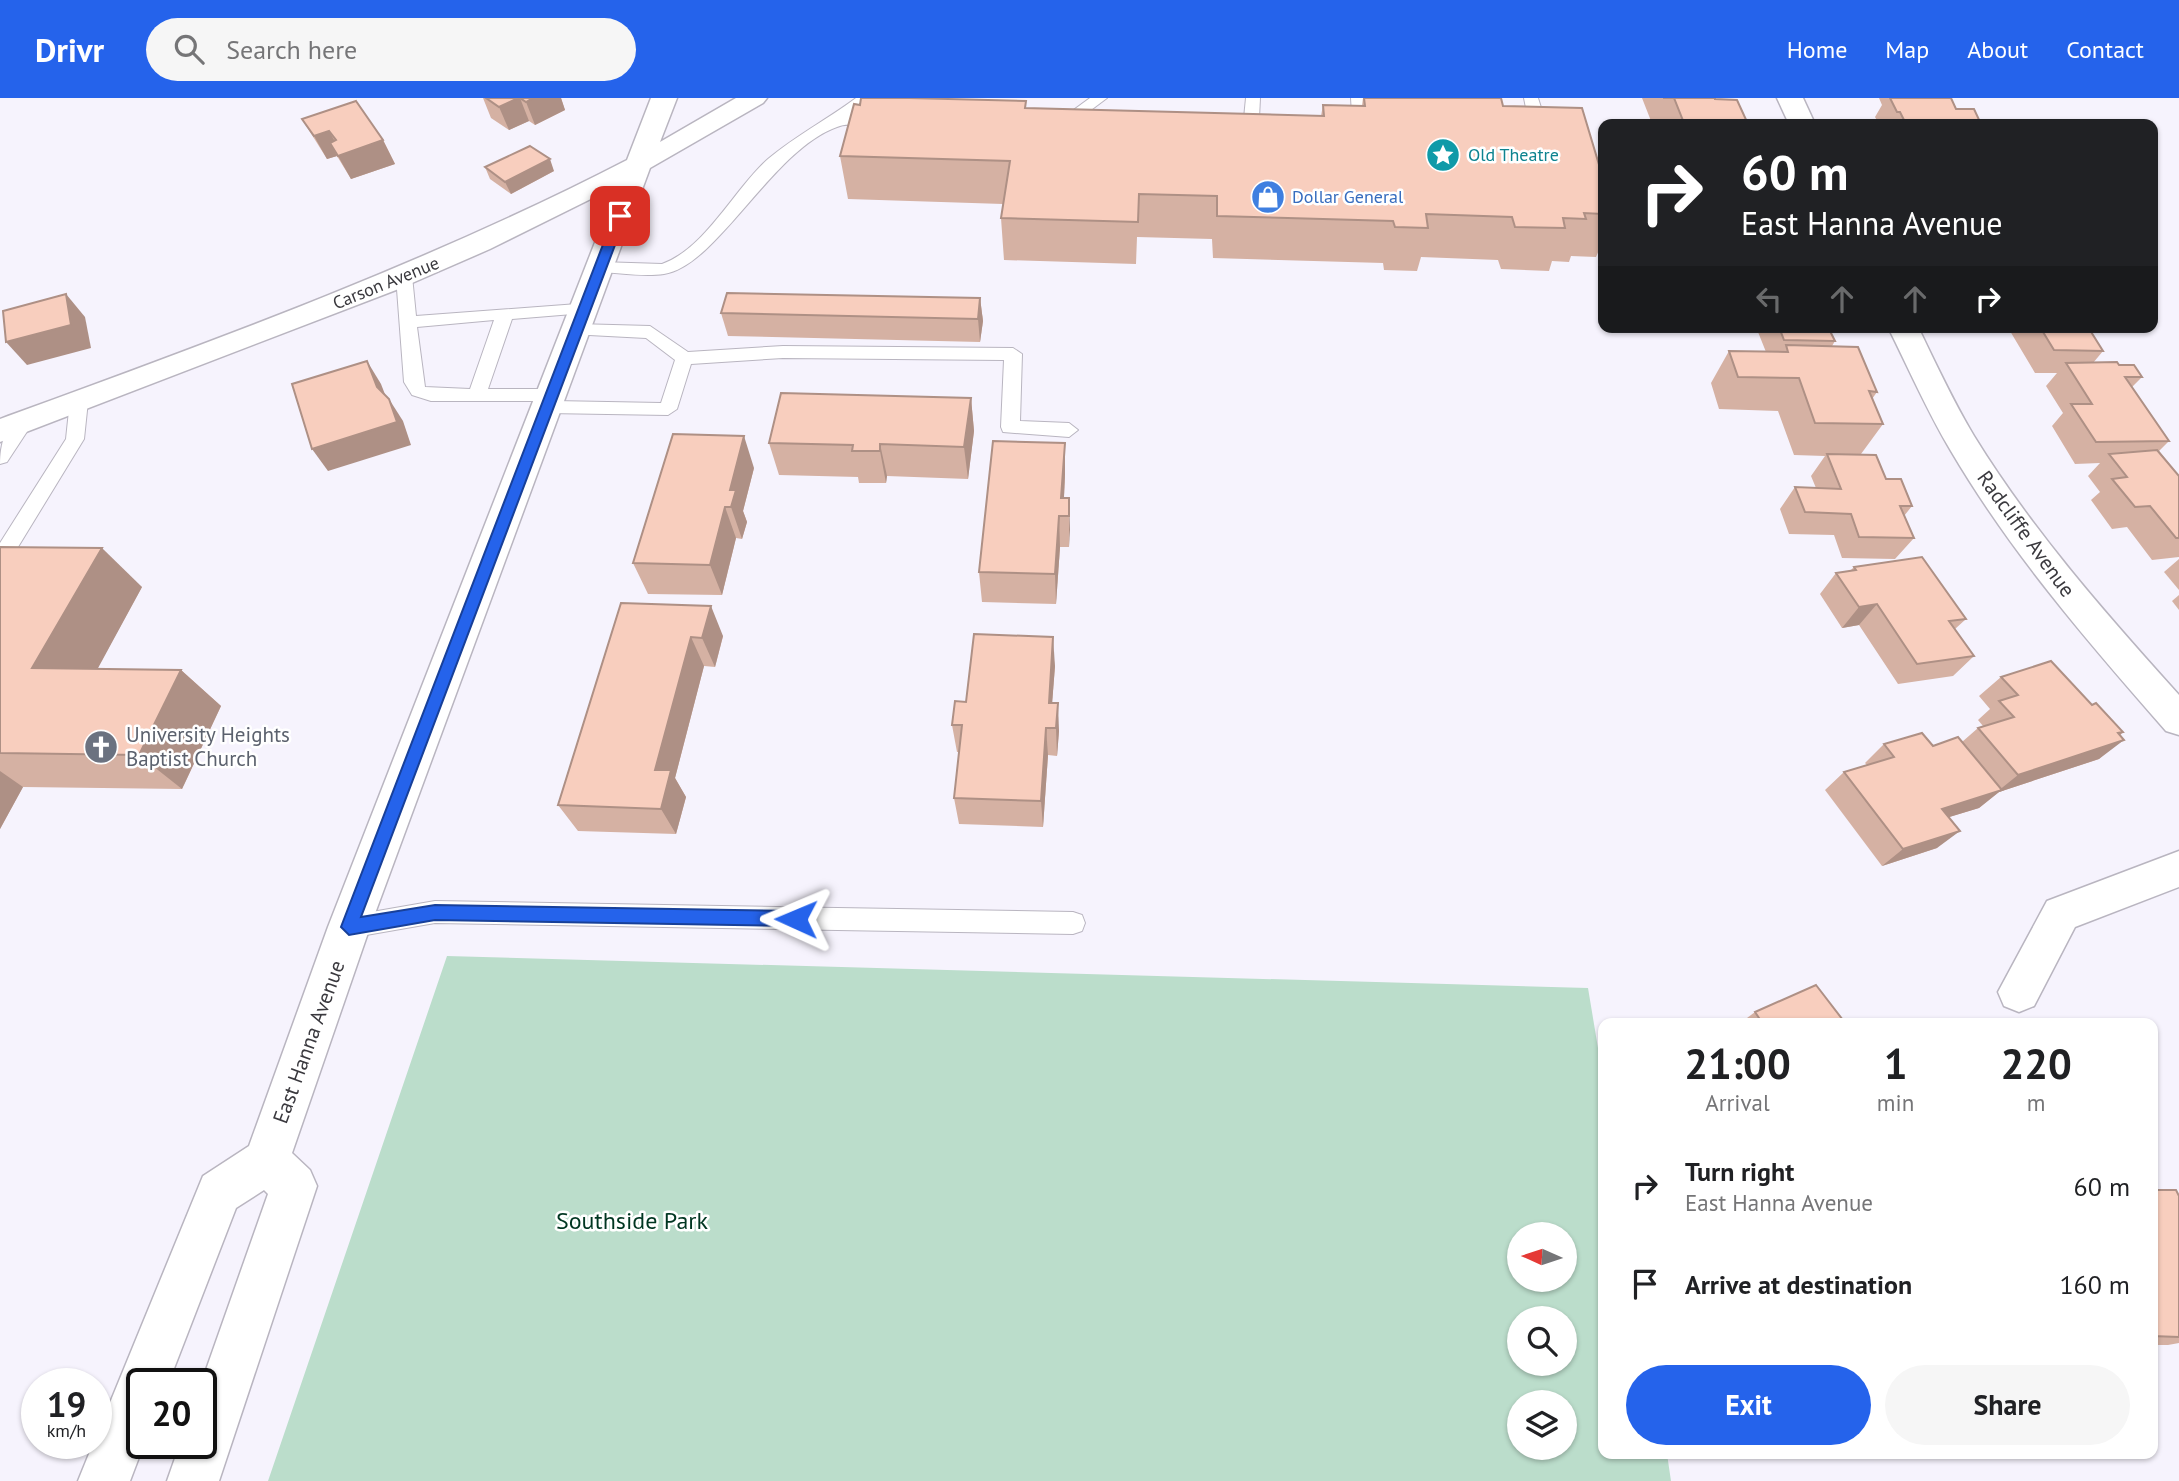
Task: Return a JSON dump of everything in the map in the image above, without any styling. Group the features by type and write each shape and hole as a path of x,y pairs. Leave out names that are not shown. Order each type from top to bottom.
{"main road":[{"name":"East Hanna Avenue","path":"266,1161 349,927 664,98"},
{"name":"Carson Avenue","path":"13,426 404,276 568,203 639,166 754,98"},
{"path":"1790,98 1800,119"},
{"name":"Radcliffe Avenue","path":"1906,333 1964,445 2027,539 2082,612 2179,720"},
{"path":"2019,992 2061,914 2179,869"},
{"path":"149,1368 219,1192 266,1161 294,1186 193,1481"},
{"path":"104,1481 126,1425"}],"lane":[{"path":"600,267 663,269 677,264 714,232 773,163 866,98"},
{"path":"1046,131 1100,98"},
{"path":"1230,140 1257,138 1253,98"},
{"path":"1358,98 1361,131"},
{"path":"1508,132 1522,130 1535,114 1531,98"},
{"path":"835,121 892,123"},
{"path":"1046,131 1079,133"},
{"path":"404,276 413,382 418,391 430,395 477,395 668,409 684,358"},
{"path":"408,323 505,313 581,318 650,332 684,358 783,352 1013,354 1010,427 1069,430"},
{"path":"477,395 505,313"},
{"path":"0,560 75,439 79,401"},
{"path":"0,457 13,426"},
{"path":"349,927 435,912 1073,923"}],"green space":[{"name":"Southside Park","path":"447,956 1588,988 1598,1048 1598,1459 1668,1459 1671,1481 268,1481"}],"building":[{"path":"486,98 518,98 499,107"},
{"path":"861,98 909,98 1026,101 1025,108 1324,116 1323,105 1365,106 1364,98 1501,98 1503,106 1582,108 1598,161 1598,214 1584,213 1586,219 1563,218 1565,228 1515,227 1512,217 1426,214 1428,228 1395,227 1393,221 1217,216 1217,196 1139,194 1138,222 1001,218 1010,161 840,156 854,104 860,105"},
{"path":"1674,98 1737,100 1746,119 1682,119"},
{"path":"1890,98 1951,98 1956,109 1974,109 1979,119 1904,119 1900,112 1897,112"},
{"path":"356,101 383,140 338,156 330,143 336,140 329,131 314,136 302,119"},
{"path":"530,146 550,159 505,182 485,167"},
{"path":"727,293 980,298 978,319 721,313"},
{"path":"66,294 71,325 6,342 3,311"},
{"path":"1781,333 1831,333 1835,341 1784,340"},
{"path":"2044,333 2092,333 2103,351 2054,350"},
{"path":"1786,345 1858,347 1877,392 1869,391 1883,424 1815,423 1799,378 1738,377 1729,351 1788,352"},
{"path":"367,361 377,387 389,399 397,422 312,449 292,384"},
{"path":"2117,362 2119,365 2134,365 2142,377 2125,377 2169,441 2096,442 2071,404 2092,404 2066,363"},
{"path":"781,393 971,398 964,447 880,444 880,451 852,451 853,445 769,443"},
{"path":"673,434 744,436 730,490 736,490 731,507 725,507 710,565 633,563"},
{"path":"993,441 1065,443 1061,498 1069,498 1069,516 1059,516 1055,574 979,572"},
{"path":"2157,450 2179,476 2179,538 2176,538 2150,506 2135,507 2112,479 2127,477 2109,454"},
{"path":"1827,454 1876,455 1886,479 1901,479 1912,506 1900,506 1914,538 1859,537 1851,514 1805,512 1795,487 1841,489"},
{"path":"0,547 102,548 32,668 181,670 139,755 0,753"},
{"path":"1922,557 1966,619 1949,621 1974,656 1917,664 1877,604 1859,607 1836,573 1856,570 1854,567"},
{"path":"621,603 711,606 702,638 691,637 655,770 671,770 661,809 558,805"},
{"path":"974,634 1053,637 1049,703 1058,703 1056,728 1046,728 1041,801 954,798 962,725 952,725 955,701 966,702"},
{"path":"2051,661 2092,705 2096,703 2123,732 2118,733 2124,740 2018,775 1978,728 2014,717 1999,701 2018,695 2001,677"},
{"path":"1922,733 1933,746 1958,737 2002,790 1942,809 1960,831 1903,849 1844,772 1894,757 1884,744"},
{"path":"1816,985 1841,1018 1759,1018 1755,1012"},
{"path":"2158,1190 2176,1190 2179,1196 2179,1337 2158,1336"}],"place":[{"name":"Old Theatre","path":"1443,155"},
{"name":"Dollar General","path":"1268,197"},
{"name":"University Heights Baptist Church","path":"101,747"}],"route":[{"path":"620,216 349,927 435,912 796,919"}]}
